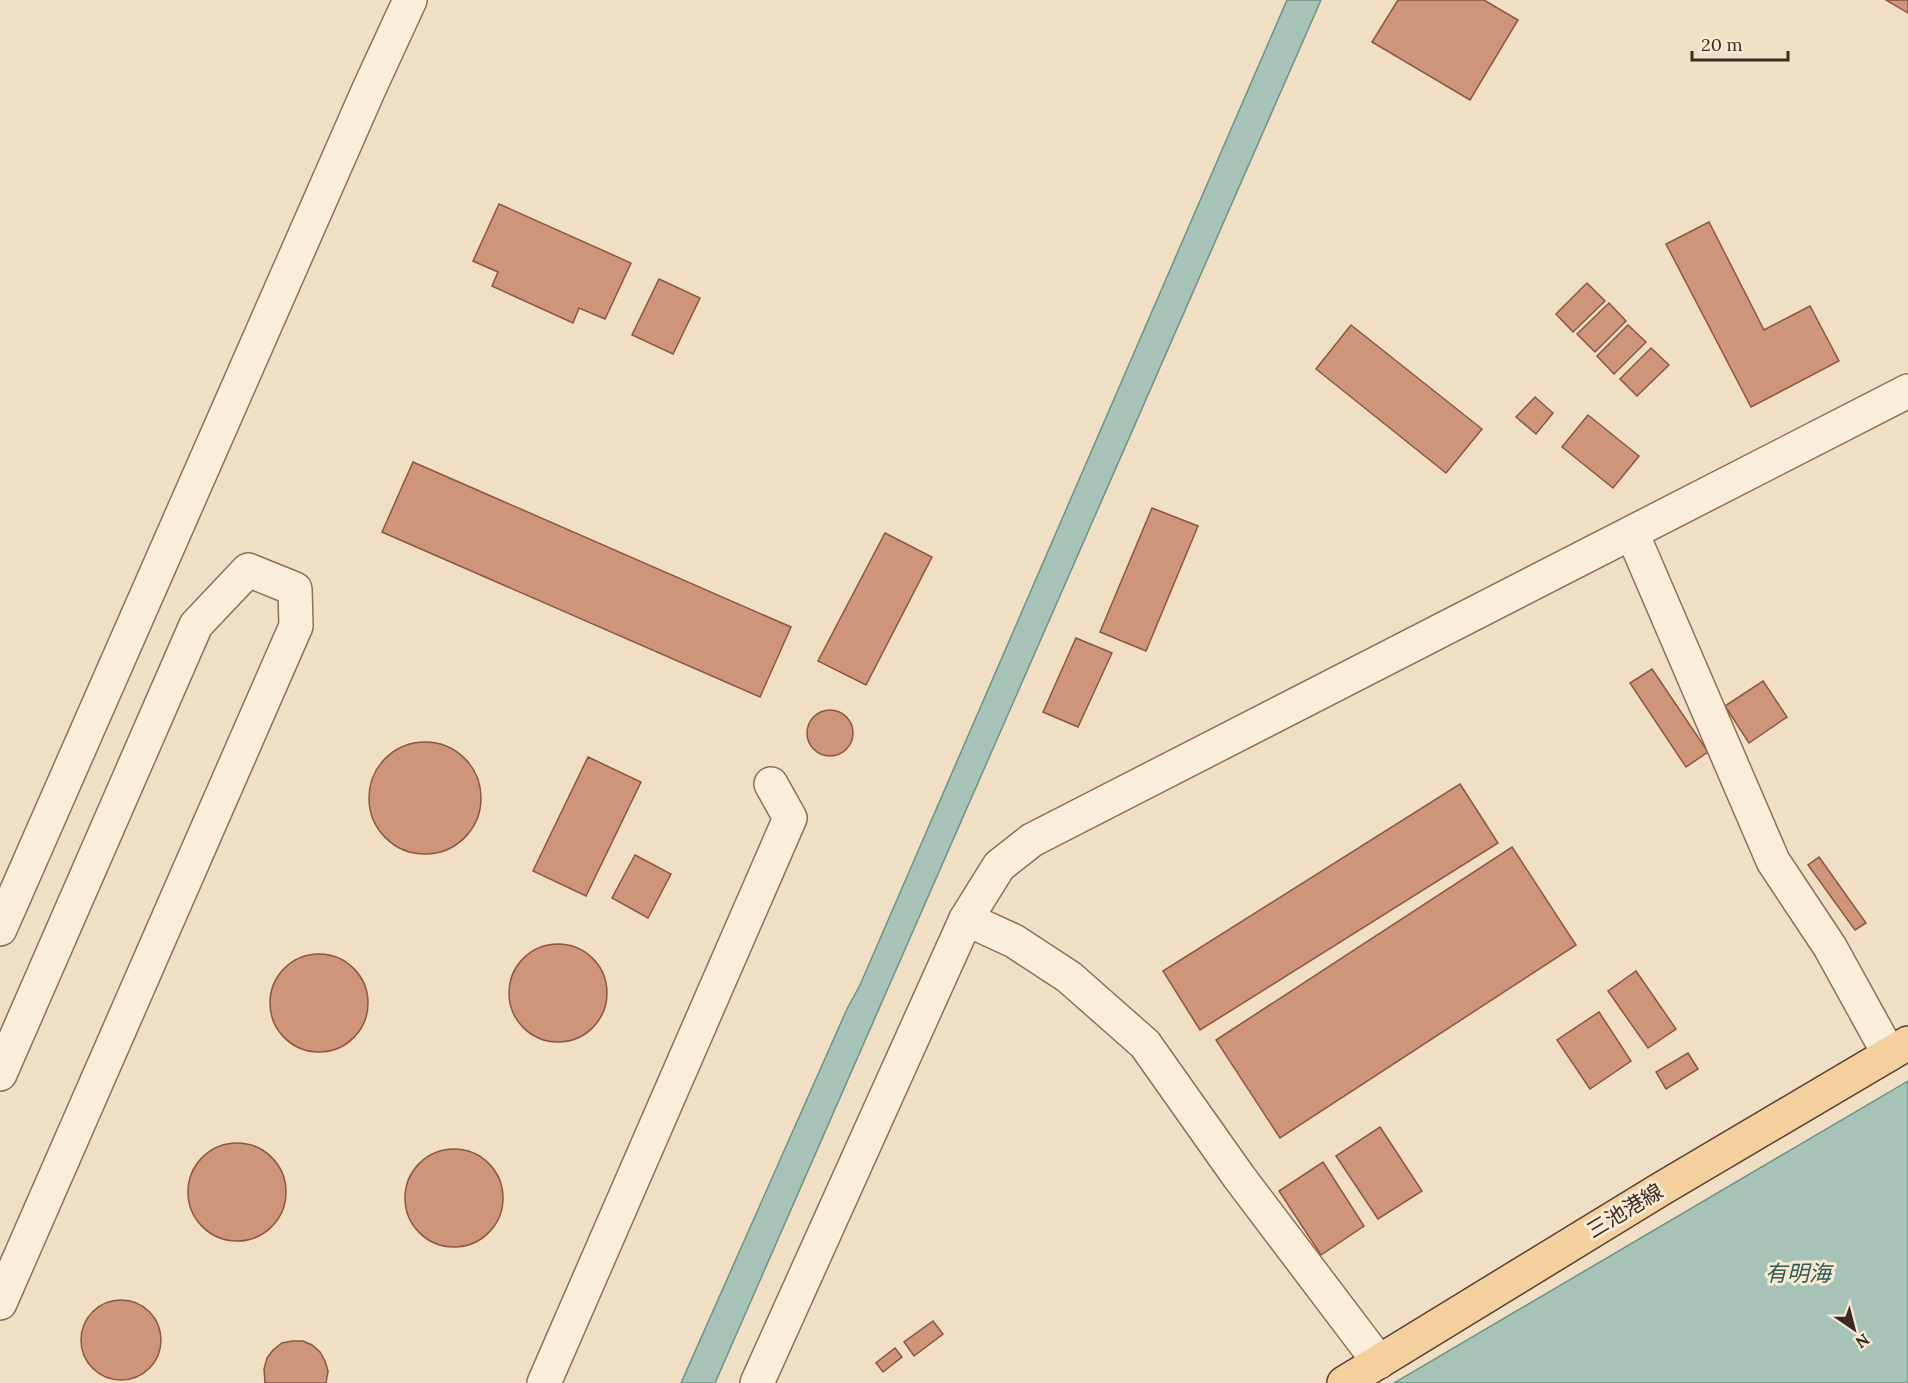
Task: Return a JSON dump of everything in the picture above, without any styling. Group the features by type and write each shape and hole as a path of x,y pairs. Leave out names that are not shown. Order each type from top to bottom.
{"main road":[{"name":"三池港線","path":"1344,1383 1671,1183 1898,1048"}],"street":[{"path":"0,929 410,0"},
{"path":"757,1383 966,919 999,866 1032,840 1908,391"},
{"path":"1632,533 1773,861 1898,1048"},
{"path":"0,1074 196,625 248,570 295,589 296,626 0,1303"},
{"path":"543,1383 790,818 771,784"},
{"path":"966,919 1014,941 1069,977 1145,1044 1239,1177 1379,1362"}],"water":[{"path":"1287,0 1321,0 715,1383 681,1383 847,1009 860,985"},
{"name":"有明海","path":"1908,1081 1908,1383 1394,1383"}],"building":[{"path":"1398,0 1484,0 1518,20 1470,100 1372,42"},
{"path":"1886,0 1908,0 1908,13"},
{"path":"499,204 631,263 605,319 579,308 573,323 492,286 498,272 473,261"},
{"path":"1709,222 1764,330 1810,306 1839,361 1751,407 1666,244"},
{"path":"659,279 700,298 673,354 632,335"},
{"path":"1587,283 1605,301 1573,332 1556,314"},
{"path":"1609,303 1626,321 1595,352 1577,334"},
{"path":"1351,325 1482,429 1446,473 1316,369"},
{"path":"1628,325 1646,342 1614,374 1597,356"},
{"path":"1651,348 1669,365 1637,396 1620,379"},
{"path":"1535,397 1553,413 1536,434 1516,417"},
{"path":"1588,415 1639,456 1613,488 1562,447"},
{"path":"413,462 791,627 760,697 382,532"},
{"path":"1152,508 1198,526 1146,651 1100,632"},
{"path":"885,533 932,557 866,685 818,661"},
{"path":"1076,638 1112,653 1078,727 1043,712"},
{"path":"1652,669 1708,752 1686,767 1630,683"},
{"path":"1763,681 1787,717 1749,743 1725,706"},
{"path":"830,710 846,717 853,733 846,749 830,756 814,749 807,733 814,717"},
{"path":"425,742 446,746 465,758 477,777 481,798 477,819 465,838 446,850 425,854 404,850 385,838 373,819 369,798 373,777 385,758 404,746"},
{"path":"588,757 641,782 586,896 533,871"},
{"path":"1460,784 1498,843 1200,1030 1163,971"},
{"path":"1512,847 1576,945 1280,1138 1216,1040"},
{"path":"635,855 671,874 648,918 612,898"},
{"path":"1819,857 1866,923 1855,930 1808,865"},
{"path":"558,944 577,948 593,958 603,974 607,993 603,1012 593,1028 577,1038 558,1042 539,1038 523,1028 513,1012 509,993 513,974 523,958 539,948"},
{"path":"319,954 338,958 354,968 364,984 368,1003 364,1022 354,1038 338,1048 319,1052 300,1048 284,1038 274,1022 270,1003 274,984 284,968 300,958"},
{"path":"1636,971 1676,1029 1648,1048 1608,991"},
{"path":"1599,1012 1631,1061 1590,1089 1557,1040"},
{"path":"1688,1053 1698,1069 1666,1089 1656,1072"},
{"path":"1380,1127 1422,1191 1378,1219 1336,1156"},
{"path":"237,1143 256,1147 272,1157 282,1173 286,1192 282,1211 272,1227 256,1237 237,1241 218,1237 202,1227 192,1211 188,1192 192,1173 202,1157 218,1147"},
{"path":"454,1149 473,1153 489,1163 499,1179 503,1198 499,1217 489,1233 473,1243 454,1247 435,1243 419,1233 409,1217 405,1198 409,1179 419,1163 435,1153"},
{"path":"1323,1162 1364,1226 1321,1255 1279,1191"},
{"path":"121,1300 136,1303 149,1312 158,1325 161,1340 158,1355 149,1368 136,1377 121,1380 106,1377 93,1368 84,1355 81,1340 84,1325 93,1312 106,1303"},
{"path":"933,1321 943,1334 914,1356 904,1342"},
{"path":"303,1341 320,1352 328,1371 326,1383 265,1383 264,1369 267,1358 282,1343"},
{"path":"895,1348 902,1357 883,1372 876,1363"}]}
